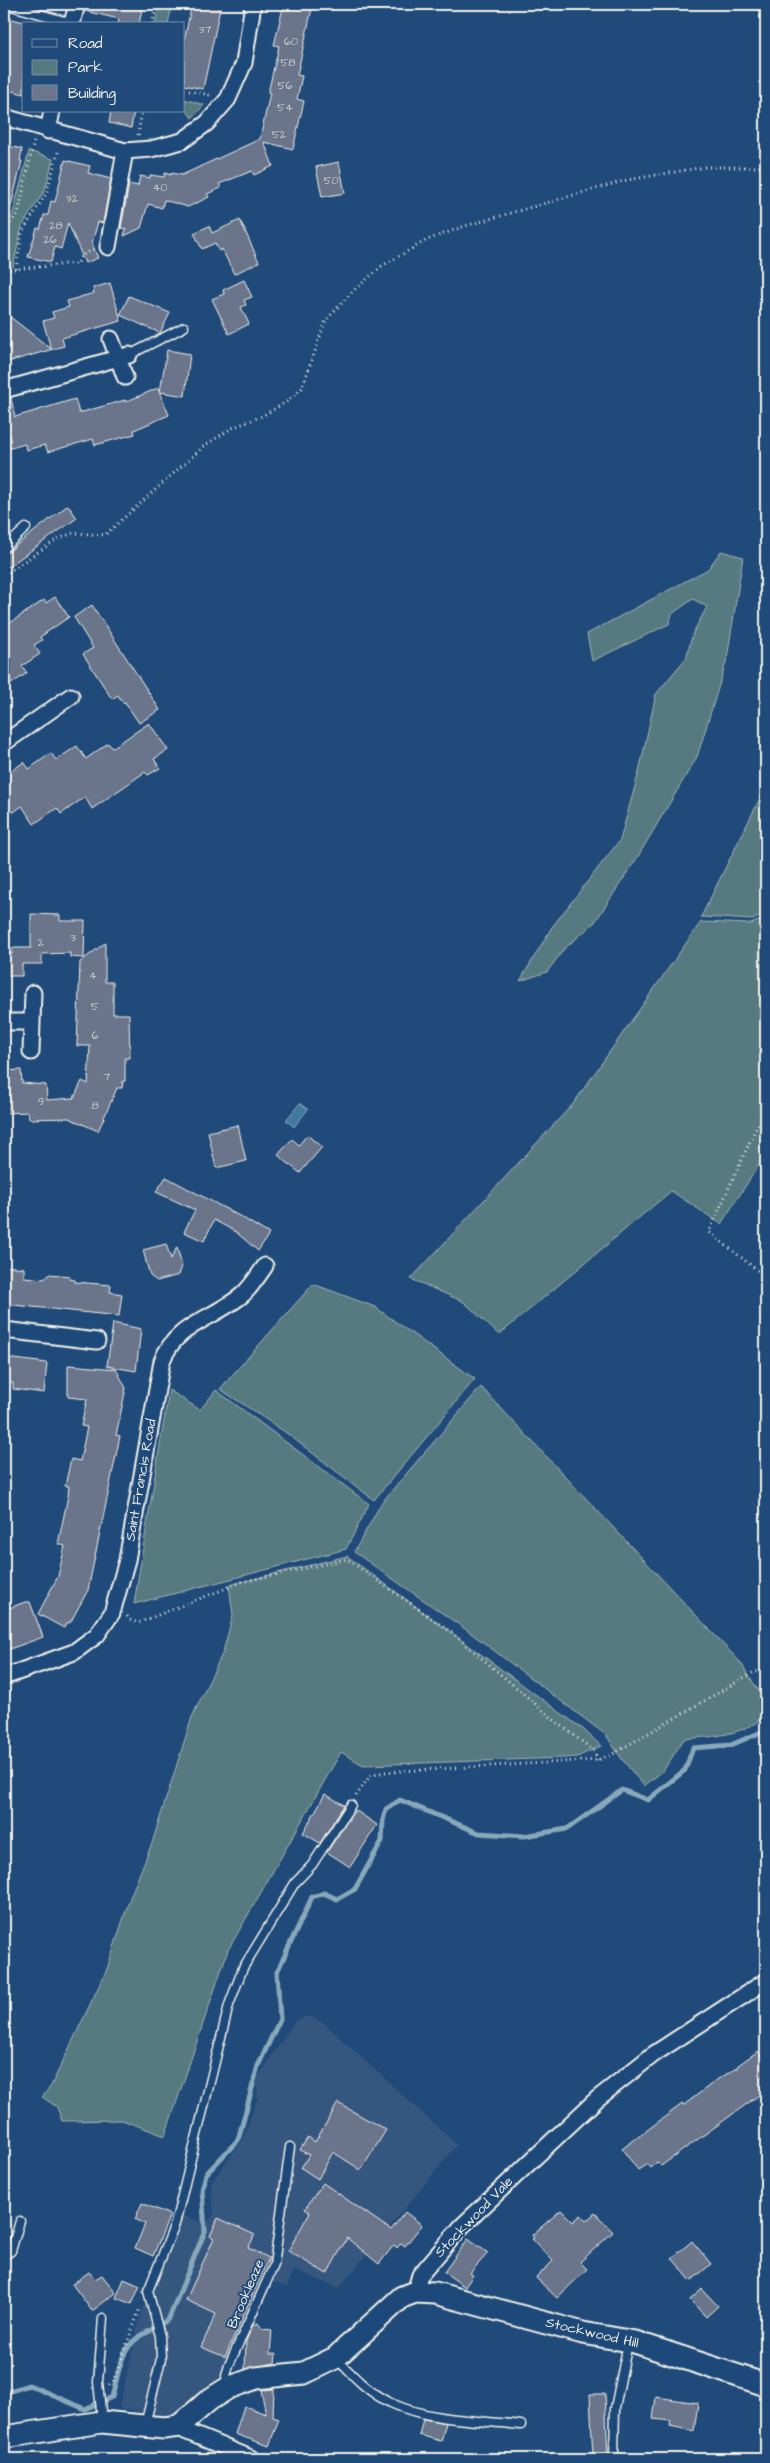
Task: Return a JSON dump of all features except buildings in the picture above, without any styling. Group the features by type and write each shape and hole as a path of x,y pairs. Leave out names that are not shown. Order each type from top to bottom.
{"street":[{"path":"72,22 77,4"},
{"path":"4,117 49,131 130,150 151,149 182,141 207,123 228,99 244,63 253,4"},
{"path":"49,131 52,112"},
{"path":"108,247 130,150"},
{"path":"110,339 123,357 125,377"},
{"path":"4,390 123,357"},
{"path":"4,743 71,696"},
{"path":"31,1052 33,992"},
{"path":"4,1022 31,1022"},
{"name":"Saint Francis Road","path":"4,1677 74,1652 97,1635 112,1613 127,1560 162,1362 168,1347 179,1333 223,1309 243,1295 266,1266"},
{"path":"4,1330 98,1341"},
{"name":"Stockwood Vale","path":"415,2292 420,2275 462,2226 590,2105 654,2054 766,1981"},
{"path":"4,2437 102,2416 145,2427 179,2426 210,2400 228,2388 256,2378 304,2372 335,2358 397,2301 415,2292"},
{"name":"Stockwood Hill","path":"415,2292 435,2293 583,2332 629,2341 766,2385"},
{"path":"179,2426 185,2431 253,2459"}],"lane":[{"path":"4,4 68,22"},
{"path":"123,357 184,327"},
{"path":"4,548 26,528"},
{"path":"145,2427 161,2359 160,2336 148,2291 175,2224 229,2005 243,1968 295,1883 312,1865 351,1805"},
{"name":"Brookleaze","path":"228,2388 226,2376 229,2365 274,2265 290,2147"},
{"path":"4,2256 10,2251 20,2221"},
{"path":"102,2416 98,2382 103,2318"},
{"path":"614,2459 615,2408 629,2341"},
{"path":"335,2358 368,2389 392,2404 422,2414 521,2425"}],"path":[{"path":"152,22 157,4"},
{"path":"185,90 228,99"},
{"path":"130,150 142,112"},
{"path":"4,231 18,214 49,131"},
{"path":"16,269 22,232 46,194 49,131"},
{"path":"4,575 56,540 74,533 105,535 204,446 232,428 262,416 288,401 302,388 326,320 353,291 382,266 427,240 465,226 627,180 705,168 759,167 766,165"},
{"path":"4,270 78,263 81,256 94,249 108,247"},
{"path":"766,1111 754,1130 710,1232 766,1277"},
{"path":"112,1613 126,1613 130,1620 138,1623 242,1582 346,1559 451,1632 553,1719 594,1751 598,1760"},
{"path":"351,1805 370,1776 384,1772 598,1760 611,1755 754,1672 766,1671"},
{"path":"100,2390 113,2382 131,2329 148,2291"}],"shaded area":[{"path":"300,1103 308,1109 294,1127 286,1120"},
{"path":"304,2017 313,2017 324,2023 457,2145 339,2288 294,2270 287,2287 263,2278 231,2359 207,2396 169,2417 119,2408 141,2312 180,2214 205,2224 214,2215 211,2183 242,2141 257,2100 257,2079 294,2022"}],"green space":[{"path":"159,4 172,4 168,22 155,22"},
{"path":"185,99 204,105 192,118 185,108"},
{"path":"29,151 53,159 45,190 22,226 13,267 4,267 4,233 12,216"},
{"path":"721,551 743,557 727,659 697,757 637,858 595,922 564,949 547,972 520,981 552,927 620,840 639,772 656,694 686,658 693,633 707,607 693,599 672,614 669,624 592,661 587,634 708,569"},
{"path":"766,786 766,913 753,920 701,917"},
{"path":"766,918 766,1154 721,1224 671,1191 499,1335 464,1302 411,1279 573,1104 701,922 751,924"},
{"path":"313,1284 375,1307 475,1379 374,1500 285,1432 220,1389"},
{"path":"481,1387 740,1662 766,1702 766,1716 746,1728 727,1734 684,1739 663,1771 644,1786 621,1758 606,1735 468,1631 354,1552 382,1502"},
{"path":"169,1390 200,1410 216,1390 369,1504 346,1549 134,1604"},
{"path":"347,1556 584,1730 601,1746 577,1757 363,1765 341,1752 228,1950 165,2136 122,2120 62,2121 57,2107 42,2097 51,2086 107,1969 131,1895 152,1843 192,1717 223,1652 233,1615 229,1585"}],"waterway":[{"path":"4,2393 29,2385 85,2409 112,2397 121,2364 128,2348 139,2337 169,2318 205,2231 202,2190 206,2174 238,2140 258,2066 280,2019 277,1972 312,1897 324,1893 337,1899 355,1889 382,1841 383,1820 386,1809 400,1800 479,1833 524,1836 567,1829 622,1790 648,1800 685,1770 693,1748 731,1745 766,1730"}]}
